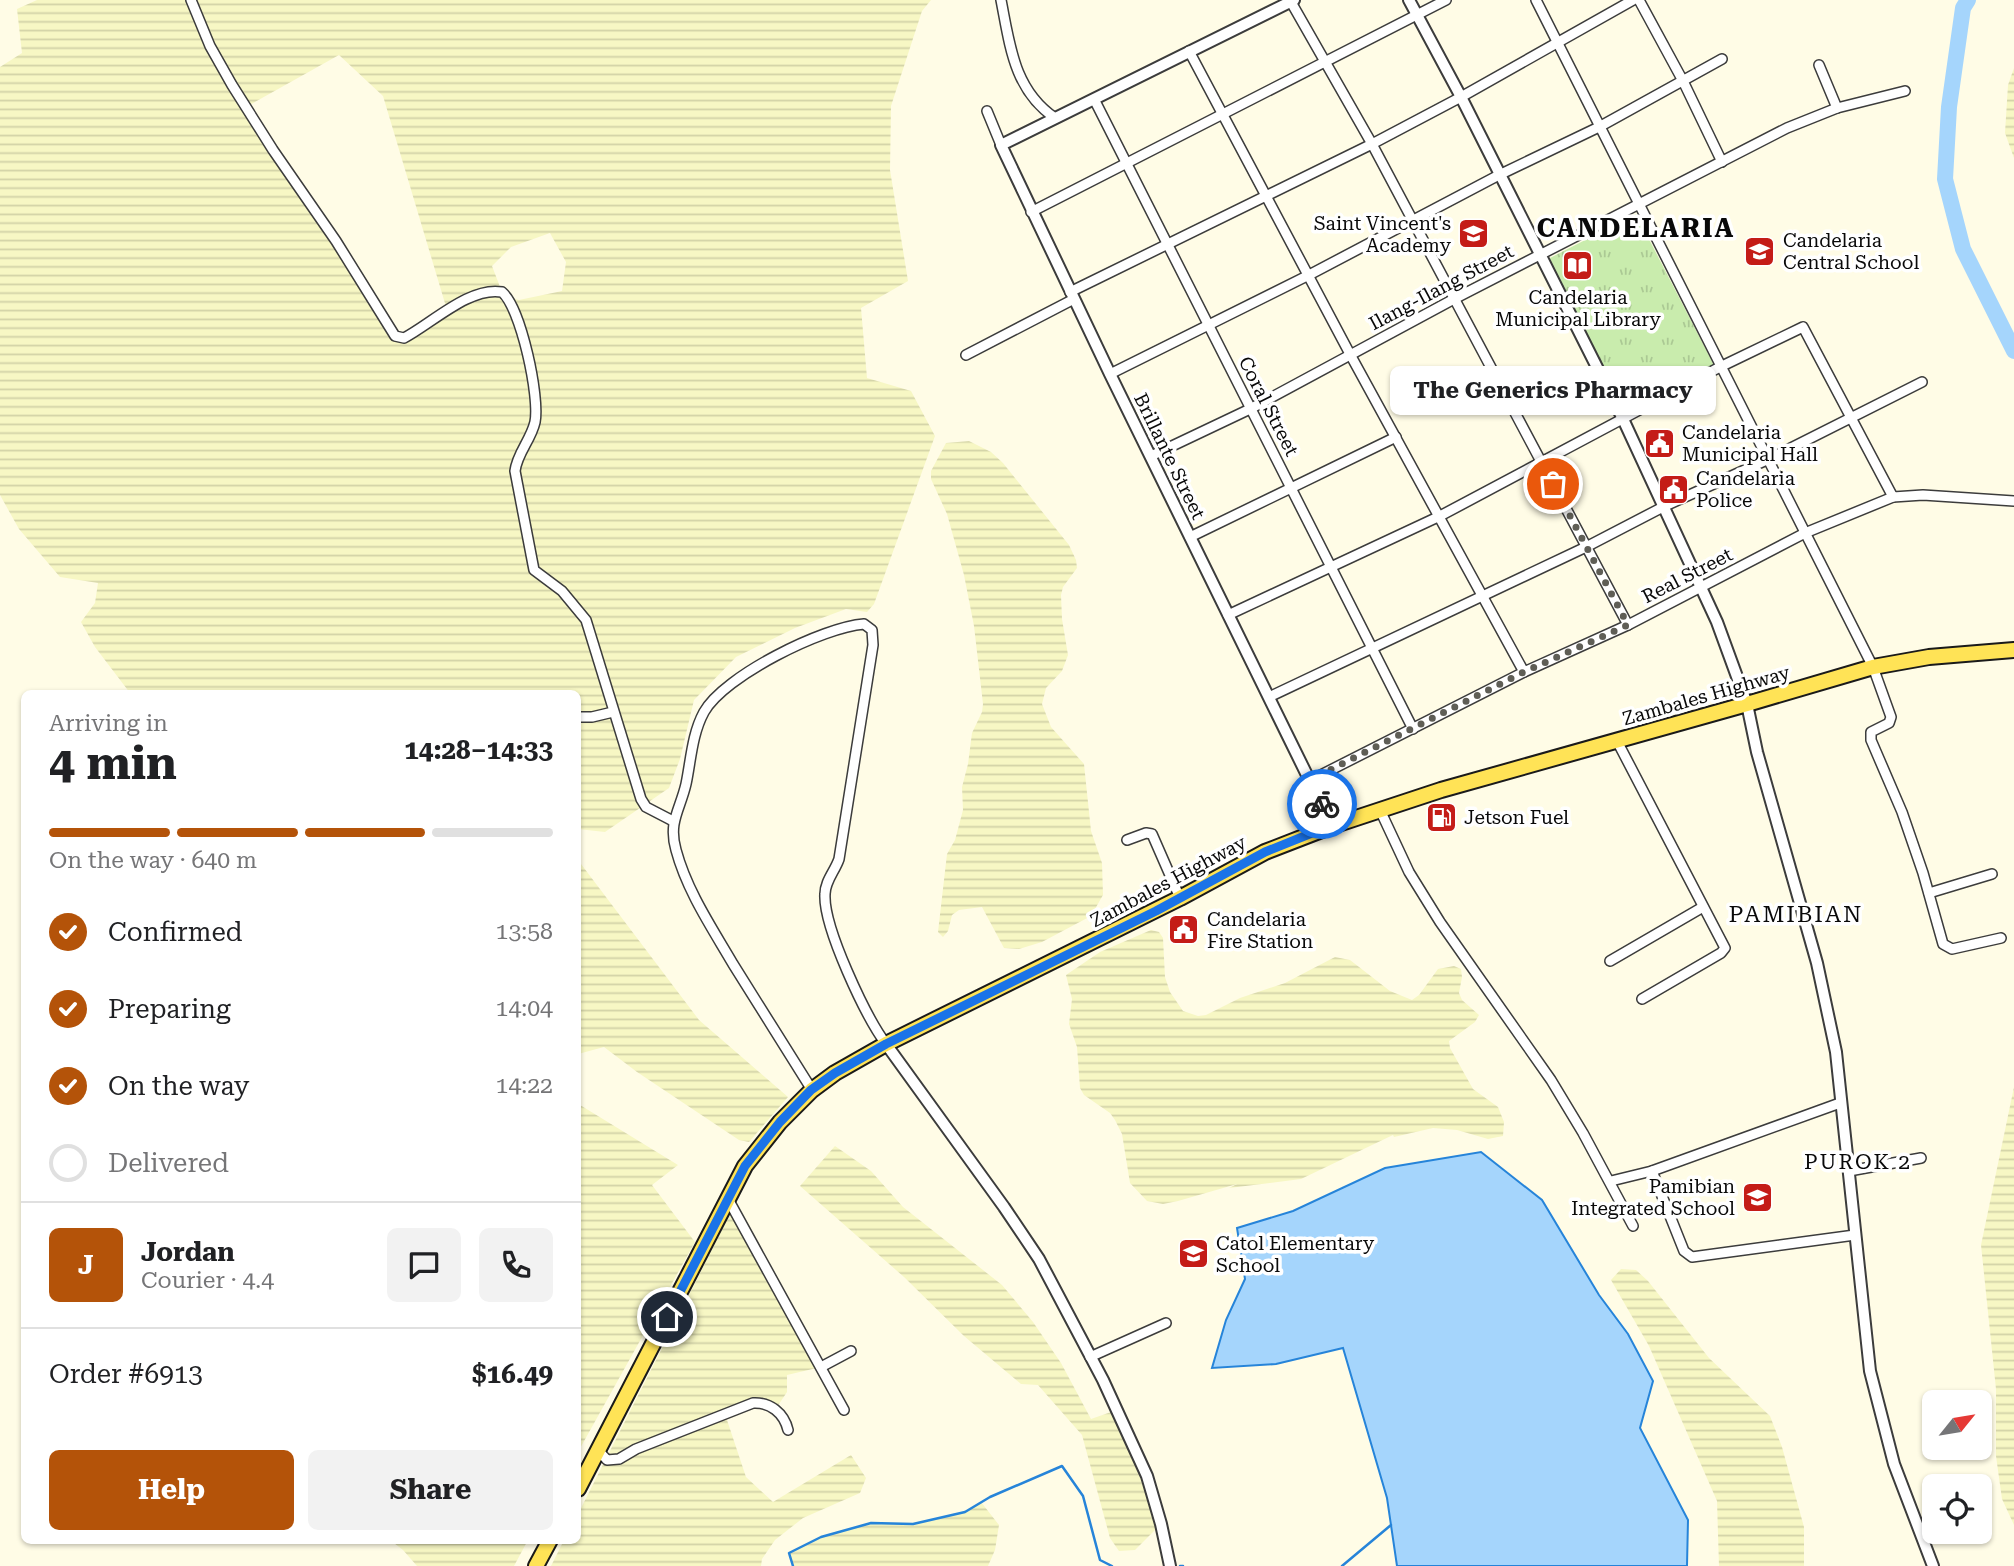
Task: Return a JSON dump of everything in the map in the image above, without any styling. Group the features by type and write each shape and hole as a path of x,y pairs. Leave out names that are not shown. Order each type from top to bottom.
{"main road":[{"name":"Zambales Highway","path":"581,1483 745,1166 761,1144 811,1090 835,1073 886,1044 1180,898 1265,852 1332,825 1479,778 1873,667 1929,657 2014,650"},
{"path":"536,1566 548,1544"}],"street":[{"path":"191,0 232,85 273,150 330,231 395,336 404,338 447,310 484,293 502,292 508,297 521,331 536,401 531,433 516,460 515,471 531,561 534,570 562,592 586,620 641,799 646,807 673,821"},
{"path":"1001,0 1008,37 1025,89 1039,106 1055,118"},
{"path":"1409,0 1461,97 1665,506 1723,636 1747,704 1757,751 1829,1015 1836,1052 1870,1371 1894,1464 1933,1566"},
{"path":"1031,212 1446,0"},
{"path":"1536,0 1873,667 1891,717 1889,723 1871,733 1871,740 1902,812 1929,893 1940,938 1947,948 1959,948 2001,938"},
{"path":"966,355 1169,244 1461,97 1633,0"},
{"path":"1639,0 1683,81 1722,163"},
{"path":"987,111 1001,145 1292,1 1372,144 1628,625"},
{"path":"1189,51 1351,356 1524,672"},
{"path":"1110,374 1309,275 1499,175 1599,127 1722,59"},
{"path":"1819,65 1837,108"},
{"name":"Ilang-Ilang Street","path":"1151,456 1250,409 1454,299 1787,128 1837,108 1905,91"},
{"name":"Coral Street","path":"1094,99 1413,729"},
{"name":"Brillante Street","path":"1001,145 1031,212 1332,825"},
{"path":"1228,615 1440,516 1720,367 1803,327 1893,497"},
{"path":"1269,696 1587,547 1665,506 1769,459 1922,382"},
{"path":"1190,537 1396,437"},
{"name":"Real Street","path":"1310,780 1524,672 1628,625 1805,533 1893,497 1923,495 2014,501"},
{"path":"811,1090 699,906 677,854 673,821 686,785 699,723 705,710 717,696 735,680 783,652 823,635 864,624 870,627 873,645 839,859 825,894 837,945 875,1030 1011,1217 1038,1259 1090,1357 1147,1476 1160,1517 1170,1564"},
{"path":"581,718 613,712"},
{"path":"1617,741 1724,944 1724,951 1642,999"},
{"path":"1380,810 1409,872 1440,922 1551,1080 1611,1181 1633,1226"},
{"path":"1127,840 1152,834 1180,898"},
{"path":"1929,893 1992,874"},
{"path":"1610,961 1703,907"},
{"path":"1611,1181 1653,1171 1840,1103"},
{"path":"1849,1171 1921,1157"},
{"path":"1653,1171 1684,1251 1692,1257 1855,1235"},
{"path":"728,1199 844,1410"},
{"path":"1090,1357 1166,1323"},
{"path":"821,1367 851,1351"},
{"path":"598,1450 607,1460 615,1461 636,1449 753,1403 765,1404 778,1412 786,1420 788,1430"}],"green space":[{"path":"37,0 931,0 922,11 891,106 890,170 908,281 861,308 867,378 911,391 935,436 874,604 867,612 846,609 795,628 736,657 694,700 680,759 669,788 605,832 581,829 581,690 128,690 95,647 81,622 95,603 98,583 60,577 19,529 0,495 0,67 22,53 17,9","holes":["339,55 383,96 447,310 398,338 246,107","550,233 566,262 562,291 519,300 502,292 492,266 511,247"]},
{"path":"2014,68 2014,158 2005,133 2008,85"},
{"path":"1636,214 1715,367 1626,413 1548,259"},
{"path":"969,441 991,452 1003,463 1069,545 1077,568 1063,587 1061,595 1068,655 1062,671 1046,688 1042,704 1051,727 1084,764 1091,831 1102,863 1103,895 1091,916 1042,942 1019,949 1004,948 982,907 959,910 952,915 948,931 943,937 938,932 947,854 955,840 963,810 962,787 972,733 983,704 974,626 964,575 947,514 931,479 931,471 946,443"},
{"path":"581,864 699,1020 788,1097 749,1142 739,1140 604,1047 581,1053"},
{"path":"1151,930 1159,932 1163,938 1165,977 1170,992 1183,1011 1198,1016 1285,983 1335,957 1350,960 1390,991 1412,1000 1419,995 1438,969 1454,966 1461,969 1459,993 1462,1000 1479,1015 1475,1022 1449,1041 1450,1048 1473,1089 1498,1107 1504,1122 1503,1136 1488,1139 1457,1130 1433,1128 1394,1137 1393,1135 1301,1179 1229,1188 1237,1184 1163,1204 1147,1201 1130,1183 1122,1134 1115,1120 1110,1113 1084,1095 1080,1088 1077,1047 1069,1024 1072,999 1066,975 1100,952"},
{"path":"2014,1087 2014,1525 2002,1499 1996,1456 1996,1389 1981,1245"},
{"path":"581,1106 678,1165 652,1185 695,1242 581,1447"},
{"path":"835,1146 871,1171 903,1207 1002,1285 1033,1322 1061,1363 1091,1419 1111,1412 1140,1477 1157,1528 1135,1550 1119,1551 1110,1538 1082,1435 1038,1385 1021,1384 964,1336 904,1277 800,1186"},
{"path":"733,1208 821,1367 787,1375 787,1392 775,1410 765,1404 725,1414 746,1477 773,1502 851,1455 866,1478 860,1493 803,1518 775,1540 762,1559 761,1566 551,1566 562,1544 581,1544 581,1508"},
{"path":"1621,1269 1636,1270 1648,1281 1709,1358 1770,1416 1782,1447 1804,1527 1804,1566 1719,1566 1717,1501 1649,1346 1611,1280"},
{"path":"981,1502 999,1525 995,1550 988,1566 793,1566 789,1553 821,1537 871,1523 913,1524 965,1512"},
{"path":"395,1544 526,1544 514,1566 417,1566"}],"water":[{"path":"1481,1152 1542,1200 1599,1295 1628,1334 1653,1381 1640,1428 1688,1520 1687,1566 1397,1566 1387,1498 1343,1348 1276,1364 1212,1368 1226,1320 1245,1279 1237,1228 1293,1211 1385,1168"}],"waterway":[{"path":"1968,0 1963,8 1949,107 1945,179 1963,249 2014,351"},
{"path":"793,1566 789,1553 821,1537 871,1523 913,1524 965,1512 990,1497 1062,1466 1083,1496 1100,1560 1112,1566"},
{"path":"1342,1566 1391,1525"}],"way so far":[{"path":"1322,804 1310,780 1524,672 1628,625 1553,484"}],"place":[{"name":"Saint Vincent's Academy","path":"1474,234"},
{"name":"Candelaria Central School","path":"1760,251"},
{"name":"Candelaria Municipal Library","path":"1578,266"},
{"name":"Candelaria Municipal Hall","path":"1659,443"},
{"name":"The Generics Pharmacy","path":"1553,484"},
{"name":"Candelaria Police","path":"1673,489"},
{"name":"Jetson Fuel","path":"1441,817"},
{"name":"Candelaria Fire Station","path":"1184,930"},
{"name":"Pamibian Integrated School","path":"1758,1197"},
{"name":"Catol Elementary School","path":"1193,1254"}],"district":[{"name":"CANDELARIA","path":"1636,228"},
{"name":"PAMIBIAN","path":"1796,914"},
{"name":"PUROK 2","path":"1858,1162"}],"route":[{"path":"667,1317 745,1166 780,1122 811,1090 886,1044 1156,911 1265,852 1332,825 1322,804"}]}
